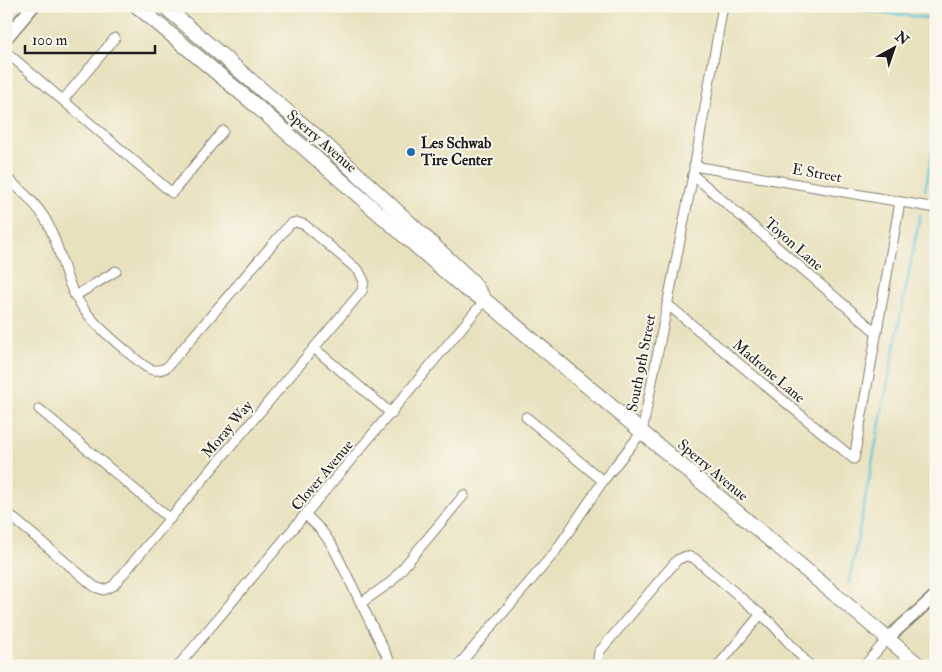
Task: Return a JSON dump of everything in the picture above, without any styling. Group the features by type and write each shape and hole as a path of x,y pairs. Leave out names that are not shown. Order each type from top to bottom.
{"main road":[{"path":"6,38 33,6"},
{"name":"Sperry Avenue","path":"137,6 315,157 464,288 485,300 920,666"},
{"name":"Sperry Avenue","path":"164,6 353,169 472,281 485,300"}],"street":[{"name":"South 9th Street","path":"458,666 554,552 603,481 642,432 694,171 723,6"},
{"path":"63,100 115,38"},
{"path":"6,52 172,193 223,131"},
{"name":"E Street","path":"694,171 936,208"},
{"name":"Toyon Lane","path":"694,171 877,333"},
{"path":"6,177 23,192 46,221 54,236 75,296 116,271"},
{"path":"877,333 900,202"},
{"name":"Moray Way","path":"6,512 95,587 104,590 113,586 362,291 364,281 359,271 300,223 290,224 167,367 156,371 150,370 98,327 75,296"},
{"name":"Clover Avenue","path":"178,666 392,414 485,300"},
{"name":"Madrone Lane","path":"667,304 854,459 877,333"},
{"path":"314,348 392,414"},
{"path":"39,409 170,519"},
{"path":"526,417 603,481"},
{"path":"361,603 391,582 464,495"},
{"path":"306,515 321,530 332,545 392,666"},
{"path":"596,666 599,652 677,560 686,556 694,558 761,614 786,637 810,666"},
{"path":"864,666 888,638 936,595"},
{"path":"718,666 761,614"}],"waterway":[{"path":"827,6 936,19"},
{"path":"925,190 936,131"},
{"path":"849,583 920,215"},
{"path":"886,662 890,666"}],"place":[{"name":"Les Schwab Tire Center","path":"411,152"}]}
